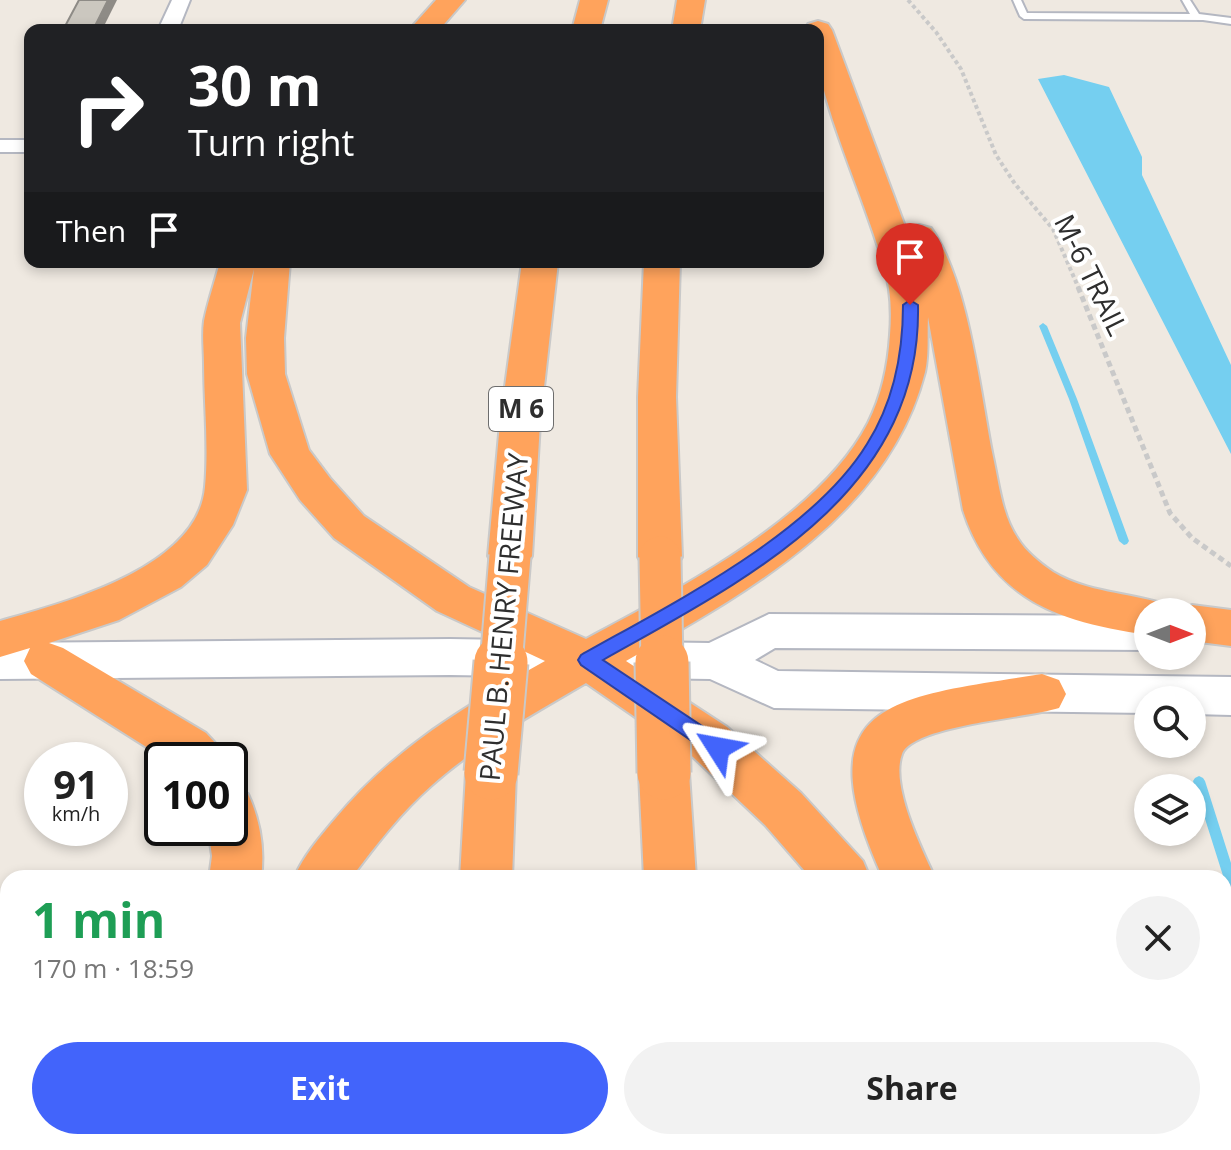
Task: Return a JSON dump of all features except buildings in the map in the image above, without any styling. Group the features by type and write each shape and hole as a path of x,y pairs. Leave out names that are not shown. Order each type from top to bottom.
{"highway":[{"path":"429,24 451,0"},
{"path":"588,24 594,0"},
{"path":"687,24 691,0"},
{"path":"824,44 898,189 934,272 980,494 997,543 1018,568 1048,589 1111,612 1134,615"},
{"path":"326,870 368,814 447,743 694,602 815,516 873,450 887,424 903,379 911,328 910,305 905,277 824,48"},
{"path":"0,639 125,600 170,572 208,535 220,513 226,490 222,323 236,268"},
{"path":"271,268 265,308 266,374 290,454 315,489 349,527 453,599 588,660 718,748 783,809 837,870"},
{"name":"PAUL B. HENRY FREEWAY","path":"486,870 491,773 520,423 539,268"},
{"path":"662,268 657,397 664,773 670,870"},
{"path":"1206,625 1231,628"},
{"path":"47,661 179,742"},
{"path":"905,870 885,825 878,787 877,755 881,742 891,731 928,715 1042,694"},
{"path":"236,846 236,870"}],"main road":[{"path":"715,661 769,631 1134,633"},
{"path":"1206,634 1231,635"},
{"path":"0,661 450,657 715,661 774,689 1231,696"}],"street":[{"path":"171,24 181,0"},
{"path":"0,146 24,146"}],"lane":[{"path":"1017,0 1024,16 1196,17 1231,21"},
{"path":"1186,0 1196,17"}],"path":[{"name":"M-6 TRAIL","path":"908,0 936,32 961,69 996,155 1015,184 1053,229 1170,513 1192,538 1231,566"}],"water":[{"path":"1064,75 1109,87 1142,157 1142,175 1231,365 1231,454 1038,79"}],"waterway":[{"path":"1043,326 1124,541"},
{"path":"1206,803 1227,870"}],"route":[{"path":"718,748 588,660 718,587 815,516 847,482 873,450 887,424 908,356 910,305"}]}
